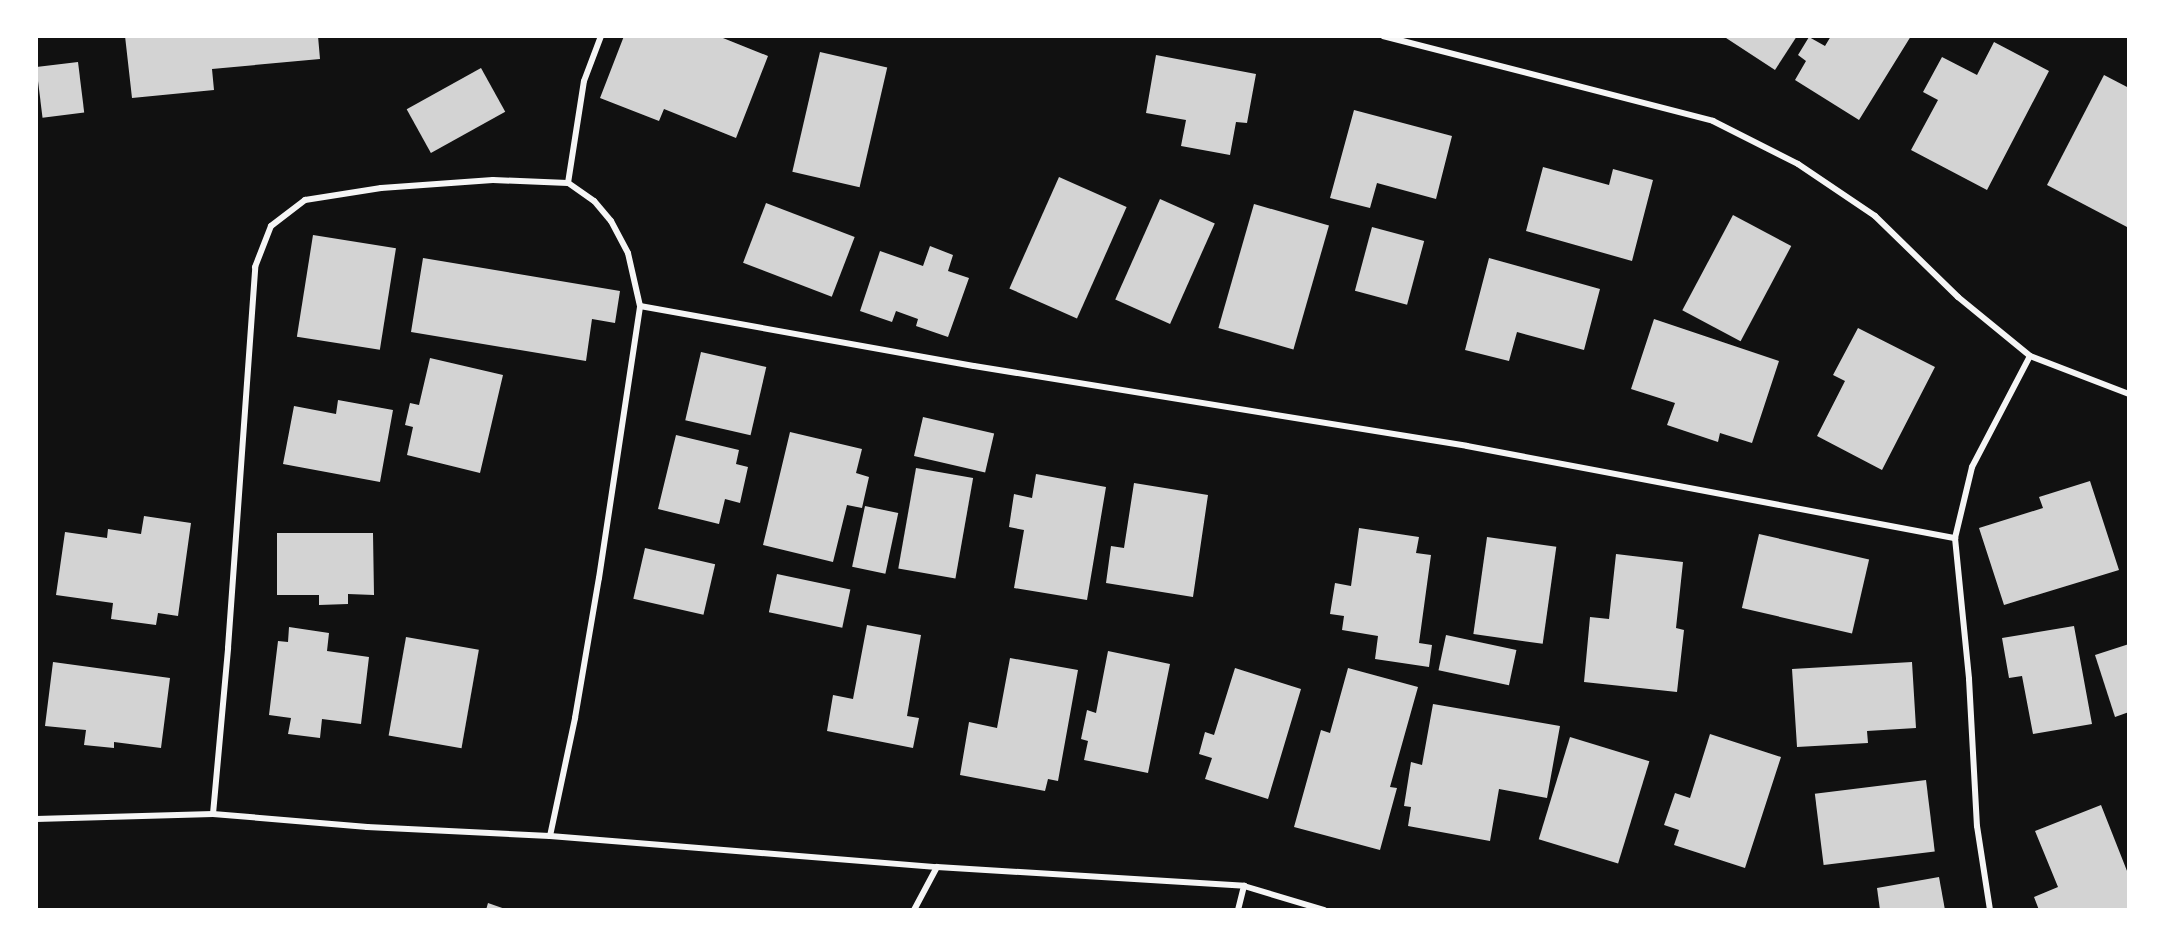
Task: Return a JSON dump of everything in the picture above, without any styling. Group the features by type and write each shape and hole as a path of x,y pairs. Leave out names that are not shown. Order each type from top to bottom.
{"street":[{"path":"568,183 584,81 601,36"},
{"path":"1383,36 1713,121 1798,164 1875,216 1958,297 2030,356 2129,394"},
{"path":"213,814 228,648 255,267 271,226 305,200 381,188 493,180 568,183 594,201 611,221 628,254 640,306 599,578 575,718 550,836"},
{"path":"640,306 974,366 1467,446 1955,538"},
{"path":"1990,910 1977,826 1969,679 1955,538 1972,467 2030,356"},
{"path":"36,819 213,814 367,827 550,836 937,867 1244,886 1324,910"},
{"path":"914,910 937,867"},
{"path":"1238,910 1244,886"}],"building":[{"path":"125,36 318,36 320,59 212,69 214,90 132,98"},
{"path":"624,36 718,36 768,56 736,138 664,109 659,121 600,98"},
{"path":"1723,36 1797,36 1775,70"},
{"path":"1831,36 1911,36 1859,120 1795,80 1806,61 1798,55 1809,37 1825,46"},
{"path":"1994,42 2049,71 1987,190 1911,150 1938,100 1923,92 1942,57 1977,75"},
{"path":"820,52 887,68 860,187 792,172"},
{"path":"1156,55 1256,74 1247,123 1236,122 1230,155 1181,146 1186,120 1146,113"},
{"path":"78,62 84,113 43,118 36,67"},
{"path":"481,68 505,112 431,153 407,109"},
{"path":"2104,75 2129,88 2127,227 2047,185"},
{"path":"1354,110 1452,136 1436,199 1377,183 1370,208 1330,198"},
{"path":"1543,167 1609,185 1613,169 1653,180 1632,261 1526,231"},
{"path":"1059,177 1127,207 1077,319 1009,288"},
{"path":"1160,199 1215,223 1170,324 1115,299"},
{"path":"766,203 855,237 832,297 743,263"},
{"path":"1254,204 1329,225 1293,350 1218,328"},
{"path":"1733,215 1791,246 1741,341 1682,310"},
{"path":"1372,227 1424,241 1407,305 1355,291"},
{"path":"313,235 396,248 380,350 297,337"},
{"path":"930,246 953,255 948,271 969,278 948,337 916,326 918,319 896,311 892,322 860,311 880,251 923,266"},
{"path":"423,258 620,291 615,323 592,319 586,361 411,332"},
{"path":"1489,258 1600,289 1584,350 1517,332 1509,361 1465,350"},
{"path":"1654,319 1779,361 1752,443 1720,433 1718,442 1667,425 1675,403 1631,389"},
{"path":"1858,328 1935,367 1882,470 1817,436 1845,381 1833,375"},
{"path":"701,352 766,367 751,435 685,420"},
{"path":"430,358 503,375 480,473 407,455 413,427 405,425 410,403 419,405"},
{"path":"338,400 393,410 380,482 283,464 294,406 336,414"},
{"path":"923,417 994,433 985,472 914,456"},
{"path":"790,432 862,449 856,473 869,477 862,508 847,505 833,562 763,545"},
{"path":"676,435 739,450 736,464 748,467 740,503 725,499 719,524 658,509"},
{"path":"916,468 973,478 955,579 898,568"},
{"path":"1036,474 1106,487 1087,600 1014,588 1024,530 1009,527 1014,494 1032,498"},
{"path":"2090,481 2119,570 2004,605 1979,528 2043,508 2039,497"},
{"path":"1134,483 1208,495 1193,597 1106,583 1111,546 1124,548"},
{"path":"865,506 898,513 885,574 852,567"},
{"path":"144,516 191,523 178,616 158,613 156,625 111,619 113,603 56,595 65,532 107,538 108,529 141,534"},
{"path":"1359,528 1419,537 1416,553 1431,555 1419,643 1432,645 1429,667 1375,659 1378,636 1342,630 1344,616 1330,614 1335,583 1351,586"},
{"path":"277,533 373,533 374,595 348,594 348,604 319,605 319,595 277,595"},
{"path":"1759,534 1869,559 1852,633 1742,608"},
{"path":"1487,537 1556,547 1543,644 1473,634"},
{"path":"645,548 715,564 703,615 633,599"},
{"path":"1616,554 1683,562 1676,628 1684,630 1677,692 1584,682 1590,617 1609,619"},
{"path":"777,574 850,590 842,628 769,612"},
{"path":"867,625 921,635 907,716 919,718 913,748 827,731 833,695 853,699"},
{"path":"2074,626 2092,724 2033,734 2022,676 2009,678 2002,638"},
{"path":"289,627 329,633 327,651 369,657 361,724 322,719 320,738 288,734 291,718 269,715 278,641 288,642"},
{"path":"1446,635 1516,650 1509,685 1439,670"},
{"path":"406,637 479,650 462,748 389,735"},
{"path":"2129,644 2129,712 2115,717 2095,655"},
{"path":"1108,651 1170,664 1148,773 1084,760 1088,741 1081,739 1087,710 1096,713"},
{"path":"1010,658 1078,670 1058,781 1048,779 1045,791 960,775 969,722 997,728"},
{"path":"53,662 170,678 161,748 114,742 114,748 84,745 86,730 45,726"},
{"path":"1912,662 1916,728 1867,731 1868,743 1797,747 1792,669"},
{"path":"1235,668 1301,689 1268,799 1205,779 1212,758 1199,754 1205,732 1214,735"},
{"path":"1348,668 1418,687 1390,787 1397,788 1380,850 1294,827 1321,730 1330,733"},
{"path":"1433,704 1560,726 1547,798 1499,789 1490,841 1408,826 1411,807 1404,806 1411,762 1422,765"},
{"path":"1710,734 1781,757 1745,868 1674,845 1679,830 1664,825 1675,793 1690,798"},
{"path":"1570,737 1649,761 1618,864 1539,839"},
{"path":"1926,780 1935,851 1824,865 1815,794"},
{"path":"2101,805 2129,876 2129,910 2039,910 2034,897 2058,887 2035,831"},
{"path":"1939,877 1945,910 1880,910 1877,888"},
{"path":"488,903 508,910 486,910"}]}
